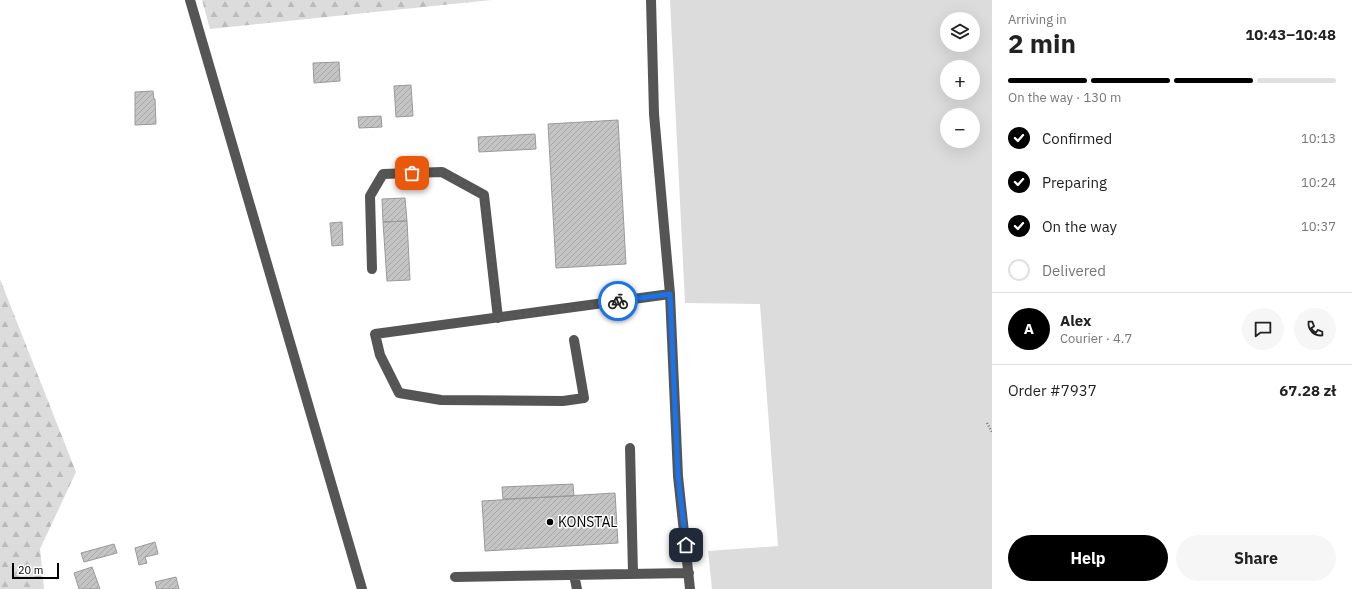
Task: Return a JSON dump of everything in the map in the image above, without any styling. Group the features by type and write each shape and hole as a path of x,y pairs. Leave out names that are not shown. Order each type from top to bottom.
{"street":[{"path":"190,0 362,589"},
{"path":"651,0 654,114 670,294 678,476 690,589"},
{"path":"372,269 370,196 383,174 442,172 484,195 498,318"},
{"path":"574,340 584,398 563,401 441,400 399,393 380,355 375,334 670,294"},
{"path":"630,448 633,573"},
{"path":"455,577 689,573"},
{"path":"574,574 577,589"}],"path":[{"path":"987,423 992,432"}],"green space":[{"path":"202,0 491,0 210,29"},
{"path":"670,0 992,0 992,589 712,589 708,551 778,546 760,304 685,303"},
{"path":"0,279 76,472 40,549 44,589 0,589"}],"building":[{"path":"339,62 340,81 314,83 313,63"},
{"path":"411,85 413,116 396,117 394,86"},
{"path":"153,91 155,99 156,124 135,125 135,92"},
{"path":"381,116 382,127 359,128 358,117"},
{"path":"618,120 626,264 556,268 548,124"},
{"path":"535,134 536,149 479,152 478,137"},
{"path":"405,198 407,221 383,222 382,199"},
{"path":"407,221 410,280 387,281 383,222"},
{"path":"342,222 343,245 332,246 330,223"},
{"path":"573,484 574,496 503,499 502,487"},
{"name":"KONSTAL","path":"615,493 618,543 485,551 482,501"},
{"path":"155,542 158,554 145,557 147,563 139,565 135,548"},
{"path":"114,544 117,553 84,562 81,553"},
{"path":"92,567 100,589 79,589 74,573"},
{"path":"176,577 179,589 157,589 155,582"}],"way so far":[{"path":"412,173 442,172 484,195 498,318 618,301"}],"place":[{"name":"KONSTAL","path":"550,522"}],"route":[{"path":"618,301 670,294 678,476 686,545"}]}
